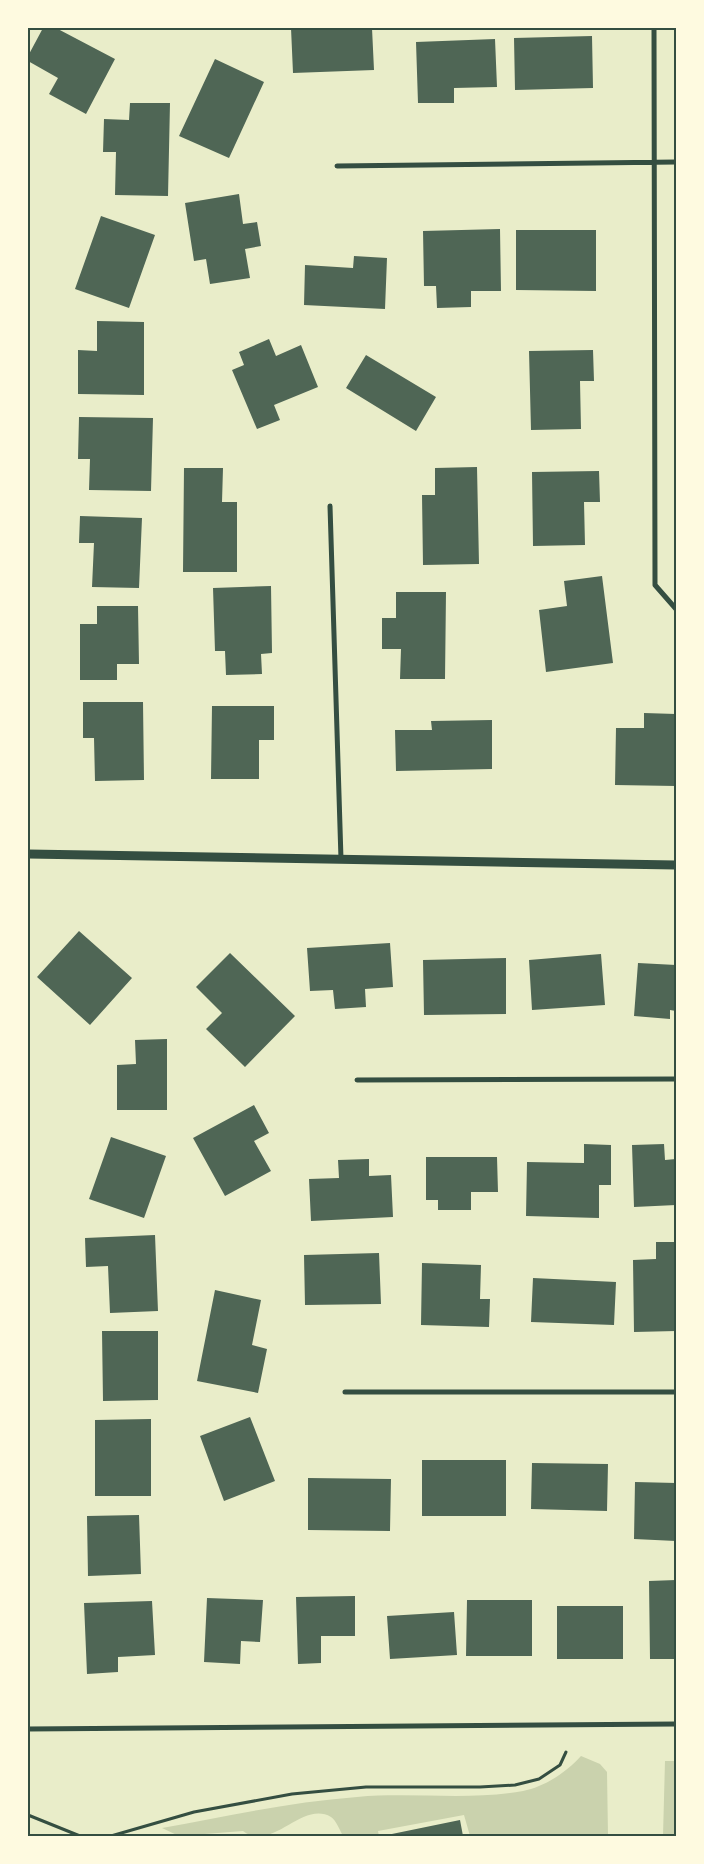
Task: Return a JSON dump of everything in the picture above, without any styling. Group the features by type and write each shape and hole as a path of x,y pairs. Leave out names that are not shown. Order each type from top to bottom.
{"street":[{"path":"654,28 655,585 676,609"},
{"path":"337,166 676,162"},
{"path":"330,506 341,859"},
{"path":"28,854 676,864"},
{"path":"357,1080 676,1079"},
{"path":"345,1392 676,1392"},
{"path":"28,1729 676,1724"}],"path":[{"path":"111,1836 194,1812 292,1794 366,1787 480,1787 514,1785 539,1780 560,1765 566,1752"},
{"path":"28,1815 80,1836"}],"green space":[{"path":"581,1756 600,1764 607,1772 608,1836 470,1836 464,1815 378,1831 379,1836 343,1836 333,1818 320,1814 309,1815 265,1836 254,1836 243,1831 179,1836 162,1828 332,1799 399,1795 461,1796 523,1791 555,1778"},
{"path":"665,1761 676,1761 676,1836 663,1836"}],"building":[{"path":"43,28 56,28 115,59 86,114 49,94 58,78 28,61 28,56"},
{"path":"291,28 372,28 374,70 293,73"},
{"path":"592,36 593,88 515,90 514,38"},
{"path":"495,39 497,87 454,88 454,103 418,103 416,42"},
{"path":"215,59 264,82 229,158 179,136"},
{"path":"130,103 170,103 168,196 115,195 116,152 103,152 104,119 129,120"},
{"path":"239,194 243,224 257,222 261,246 245,249 250,278 210,284 206,259 194,261 185,203"},
{"path":"101,216 155,235 129,308 75,289"},
{"path":"500,229 501,291 471,291 471,307 437,308 436,286 424,286 423,231"},
{"path":"516,230 596,230 596,291 516,290"},
{"path":"354,256 387,258 385,309 304,305 305,265 353,268"},
{"path":"97,321 144,322 144,395 78,394 78,350 97,351"},
{"path":"269,339 276,356 301,345 318,387 274,405 280,420 257,429 232,370 244,365 239,352"},
{"path":"593,350 594,381 580,381 581,429 531,430 529,351"},
{"path":"366,355 436,397 416,431 346,388"},
{"path":"79,417 153,418 151,491 89,490 90,459 78,459"},
{"path":"477,467 479,564 423,565 422,495 435,495 435,468"},
{"path":"184,468 223,468 222,502 237,502 237,572 183,572"},
{"path":"599,471 600,502 584,502 585,545 533,546 532,472"},
{"path":"80,516 142,518 139,588 92,587 94,543 79,543"},
{"path":"602,576 613,663 546,672 539,610 567,606 564,581"},
{"path":"271,586 272,653 261,654 262,674 226,675 225,651 215,651 213,588"},
{"path":"396,592 446,592 445,679 400,679 401,649 382,649 382,618 396,618"},
{"path":"97,606 138,606 139,664 117,664 117,680 80,680 80,624 97,624"},
{"path":"83,702 143,702 144,780 95,781 94,738 83,738"},
{"path":"212,706 274,706 274,740 259,740 259,779 211,779"},
{"path":"644,713 676,714 676,786 615,785 616,728 644,728"},
{"path":"492,720 492,769 396,771 395,730 432,730 431,721"},
{"path":"79,931 132,978 90,1025 37,977"},
{"path":"390,943 393,987 365,989 366,1007 335,1009 333,990 310,991 307,948"},
{"path":"230,953 295,1016 245,1067 206,1029 222,1013 196,987"},
{"path":"601,954 605,1005 532,1010 529,960"},
{"path":"506,958 506,1014 424,1015 423,960"},
{"path":"638,963 676,965 676,1011 670,1010 670,1019 634,1016"},
{"path":"167,1039 167,1110 117,1110 117,1065 136,1064 135,1040"},
{"path":"254,1105 269,1133 254,1141 271,1171 225,1196 193,1138"},
{"path":"111,1137 166,1156 144,1218 89,1199"},
{"path":"584,1144 611,1145 611,1185 599,1185 599,1218 526,1216 527,1162 584,1163"},
{"path":"664,1144 665,1160 676,1159 676,1205 634,1207 632,1145"},
{"path":"426,1157 497,1157 498,1192 471,1192 471,1210 438,1210 438,1200 426,1200"},
{"path":"369,1159 369,1176 391,1175 393,1217 311,1221 309,1179 339,1178 338,1160"},
{"path":"155,1235 158,1311 110,1313 108,1266 86,1267 85,1238"},
{"path":"656,1242 676,1242 676,1331 634,1332 633,1260 656,1259"},
{"path":"379,1253 381,1304 305,1305 304,1255"},
{"path":"422,1263 481,1265 480,1299 490,1299 489,1327 421,1325"},
{"path":"533,1278 616,1282 614,1325 531,1322"},
{"path":"215,1290 261,1300 252,1345 267,1349 258,1393 197,1381"},
{"path":"102,1331 158,1331 158,1400 103,1401"},
{"path":"250,1417 275,1481 224,1501 200,1436"},
{"path":"151,1419 151,1496 95,1496 95,1420"},
{"path":"422,1460 506,1460 506,1516 422,1516"},
{"path":"532,1463 608,1464 607,1511 531,1509"},
{"path":"308,1478 391,1479 390,1531 308,1530"},
{"path":"635,1482 676,1483 676,1541 634,1539"},
{"path":"139,1515 141,1574 88,1576 87,1516"},
{"path":"676,1580 676,1659 650,1659 649,1581"},
{"path":"355,1596 355,1636 321,1636 321,1663 298,1664 296,1597"},
{"path":"207,1598 263,1600 260,1642 241,1641 240,1664 204,1662"},
{"path":"467,1600 532,1600 532,1656 466,1656"},
{"path":"152,1601 155,1655 118,1657 118,1672 87,1674 84,1603"},
{"path":"557,1606 623,1606 623,1659 557,1659"},
{"path":"454,1612 457,1655 390,1659 387,1616"},
{"path":"460,1820 463,1836 387,1836 387,1835"}]}
